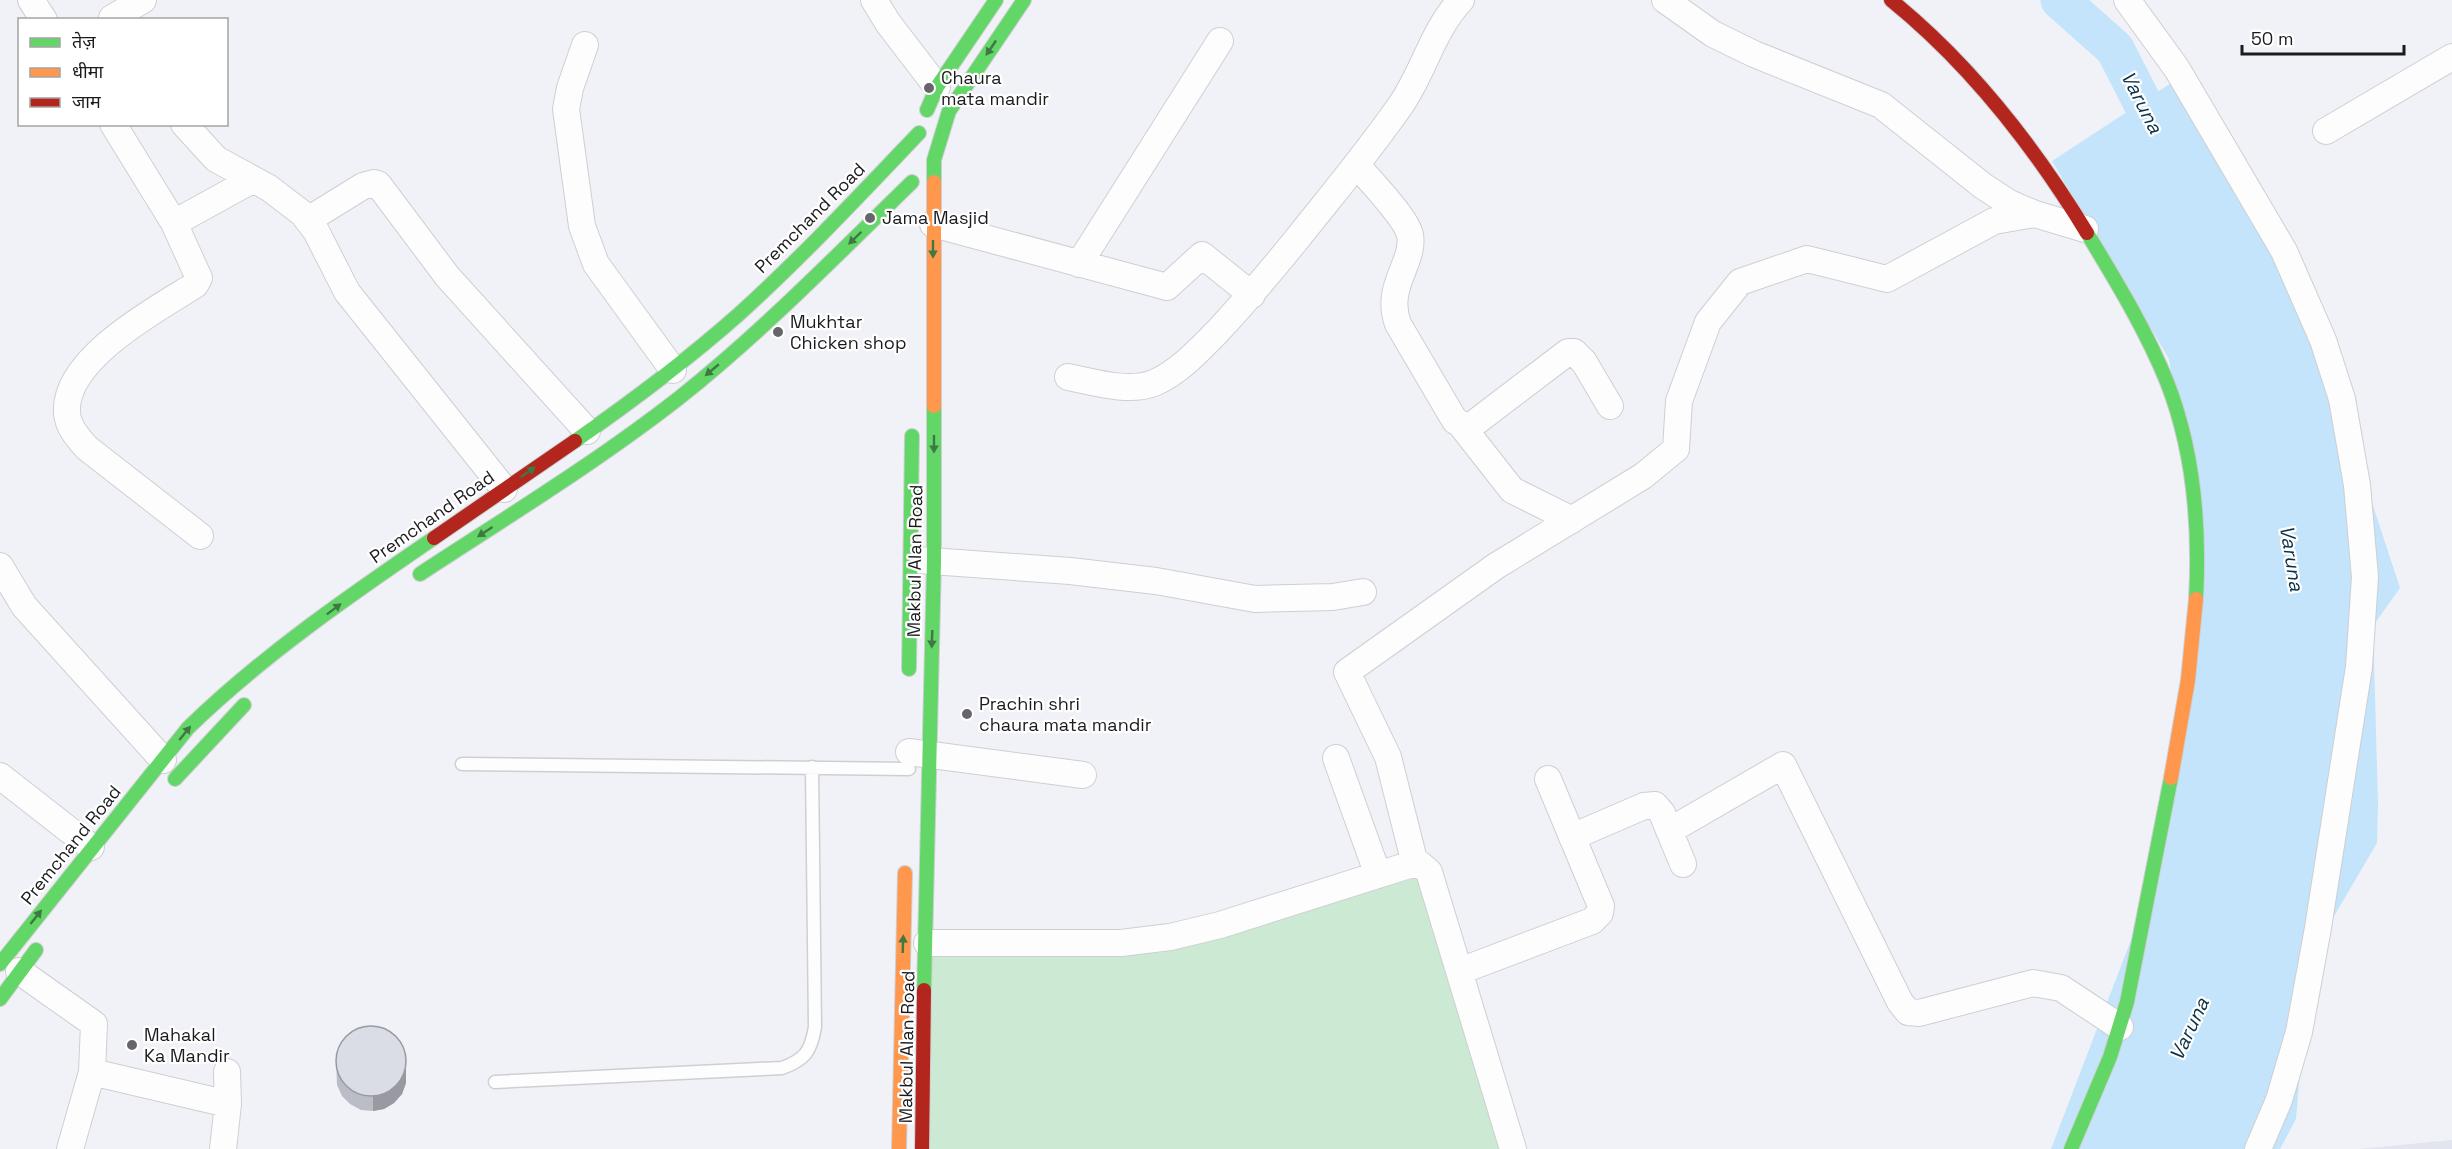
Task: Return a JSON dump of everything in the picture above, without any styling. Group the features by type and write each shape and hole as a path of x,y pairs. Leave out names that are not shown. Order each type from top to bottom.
{"main road":[{"path":"913,201 912,164 919,134 937,87 996,0"},
{"name":"Makbul Alan Road","path":"922,1149 927,943 913,760 934,561 934,160 949,111 1024,0"},
{"path":"1891,0 1948,50 1983,87 2061,189 2141,324 2165,374 2181,427 2189,471 2199,568 2192,648 2170,786 2138,955 2120,1027 2071,1149"},
{"name":"Premchand Road","path":"0,999 10,967 91,847 188,728 214,702 246,674 363,587 673,369 738,315 802,254 919,134"},
{"path":"412,580 612,446 713,370 802,290 912,182"},
{"name":"Makbul Alan Road","path":"909,684 912,420"},
{"path":"167,788 231,717 254,696"},
{"name":"Makbul Alan Road","path":"899,1149 906,862"},
{"name":"Premchand Road","path":"10,967 42,943"},
{"path":"901,1034 925,1034"}],"street":[{"path":"31,0 43,18"},
{"path":"110,12 143,0"},
{"path":"874,0 888,23 937,87"},
{"path":"1068,377 1112,385 1137,386 1153,383 1191,358 1252,295 1357,165 1400,106 1434,38 1461,0"},
{"path":"1665,0 1713,34 1755,54 1881,105 1983,186 2009,203 2035,214 2085,229"},
{"path":"2127,0 2177,69 2284,251 2323,340 2342,399 2357,485 2365,577 2359,667 2318,928 2299,1032 2279,1101 2258,1149"},
{"path":"1079,264 1220,41"},
{"path":"585,45 570,88 566,110 582,226 596,264 673,369"},
{"path":"2326,131 2452,57"},
{"path":"114,126 174,223 199,274 198,281 109,341 93,358 76,383 69,398 67,412 75,435 87,448 201,536"},
{"path":"186,126 216,159 288,201 308,220 325,246 347,292 504,489"},
{"path":"1357,165 1397,213 1410,233 1410,242 1393,302 1394,312 1398,324 1451,415 1512,490 1572,520"},
{"path":"174,223 252,180"},
{"path":"308,220 363,186 378,184 447,276 587,431"},
{"path":"1415,864 1388,757 1347,672 1496,566 1643,476 1676,449 1679,401 1708,322 1740,282 1807,260 1887,279 1994,221 2035,214"},
{"path":"933,224 1167,287 1202,255 1252,295"},
{"path":"1461,425 1472,425 1479,421 1568,352 1574,352 1584,362 1610,406"},
{"path":"909,559 1156,580 1255,599 1333,597 1364,592"},
{"path":"0,566 24,606 163,760"},
{"path":"1336,758 1378,875"},
{"path":"913,760 1083,775"},
{"path":"1670,831 1783,765 1900,1002 1908,1012 1919,1013 2033,983 2061,988 2120,1027"},
{"path":"0,776 91,847"},
{"path":"1460,971 1592,921 1597,917 1601,906 1548,779"},
{"path":"1572,837 1651,805 1659,808 1683,864"},
{"path":"927,943 1121,943 1170,937 1220,925 1415,864 1421,865 1429,872 1513,1149"},
{"path":"10,967 94,1024 92,1072 70,1149"},
{"path":"92,1072 228,1104"},
{"path":"223,1149 228,1104 227,1072"}],"lane":[{"path":"462,764 812,767 913,760"},
{"path":"495,1082 782,1068 797,1063 806,1054 813,1041 815,1027 812,767"}],"shaded area":[{"path":"2452,1140 2452,1149 2358,1149"}],"green space":[{"path":"1425,875 1507,1149 926,1149 929,950 1183,944"}],"water":[{"path":"2191,70 2279,219 2400,588 2373,626 2377,843 2310,957 2296,1119 2280,1149 2051,1149 2144,906 2203,606 2169,359 2052,161"}],"building":[{"path":"371,1026 384,1029 396,1036 403,1048 406,1061 403,1074 396,1086 384,1093 371,1096 358,1093 346,1086 339,1074 336,1061 339,1048 346,1036 358,1029"}],"waterway":[{"name":"Varuna","path":"2060,0 2115,49 2166,149"}],"traffic: fast":[{"path":"927,110 937,87 996,0"},
{"path":"934,182 934,160 949,111 1024,0"},
{"path":"575,441 658,381 738,315 807,249 919,133"},
{"path":"420,574 584,467 679,398 769,320 912,182"},
{"path":"2087,233 2150,344 2176,408 2189,462 2196,516 2196,599"},
{"path":"924,990 934,561 934,406"},
{"path":"909,669 912,436"},
{"path":"0,964 188,728 276,652 338,605 434,538"},
{"path":"175,779 244,705"},
{"path":"2071,1149 2110,1057 2127,1002 2171,778"},
{"path":"0,999 36,950"}],"traffic: slow":[{"path":"934,182 934,406"},
{"path":"2171,778 2188,680 2196,599"},
{"path":"899,1149 905,873"}],"traffic: jam":[{"path":"1891,0 1948,51 1999,108 2045,169 2087,233"},
{"path":"434,538 575,441"},
{"path":"922,1149 924,990"}],"place":[{"name":"Chaura mata mandir","path":"929,88"},
{"name":"Jama Masjid","path":"870,218"},
{"name":"Mukhtar Chicken shop","path":"778,332"},
{"name":"Prachin shri chaura mata mandir","path":"967,714"},
{"name":"Mahakal Ka Mandir","path":"132,1045"}]}
